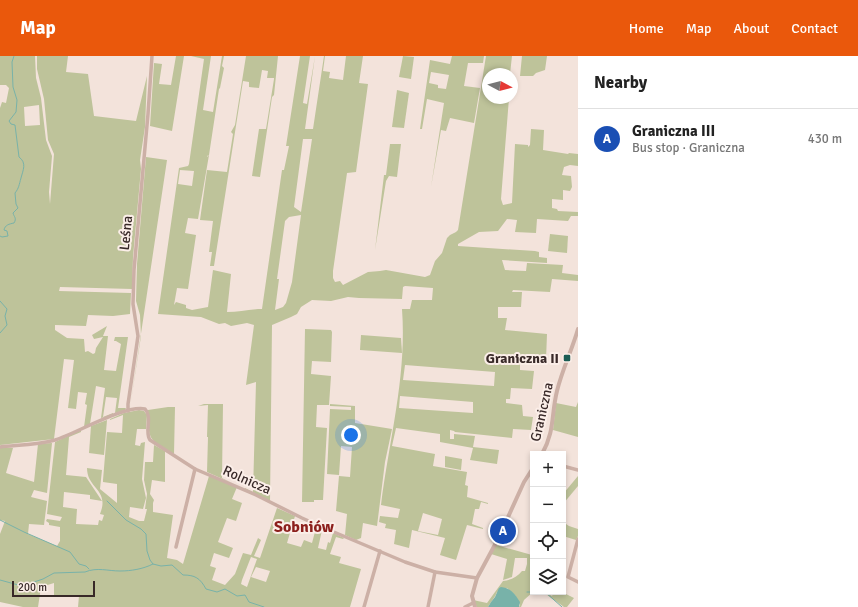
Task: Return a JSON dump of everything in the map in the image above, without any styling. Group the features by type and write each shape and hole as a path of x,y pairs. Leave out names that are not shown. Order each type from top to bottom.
{"street":[{"name":"Leśna","path":"128,411 138,336 133,304 134,270 152,56"},
{"name":"Graniczna","path":"543,451 552,430 556,392 578,329"},
{"name":"Rolnicza","path":"0,447 38,443 63,437 128,411 137,409 146,410 148,414 147,434 150,440 195,469 256,495 302,518 405,562 435,572 477,578"},
{"path":"566,467 578,470"},
{"path":"176,546 195,469"},
{"path":"465,607 474,605 472,593 477,578 498,539 524,482 530,473"},
{"path":"578,539 568,577 578,582"},
{"path":"364,607 380,551"},
{"path":"428,607 435,572"}],"green space":[{"path":"0,56 35,56 36,78 41,98 46,140 52,156 49,192 50,204 54,154 48,140 44,99 37,69 37,56 68,56 66,72 88,74 94,116 136,121 147,76 145,127 140,160 141,169 133,257 132,289 60,287 59,291 131,293 130,314 113,316 88,315 86,326 55,325 55,330 67,338 84,339 85,352 88,351 93,354 95,353 96,348 103,337 94,339 92,335 107,326 103,336 108,336 104,370 116,371 121,344 114,341 115,337 128,337 118,408 126,408 125,410 115,413 117,398 106,397 103,417 113,413 113,415 101,418 105,388 96,386 90,424 84,427 87,393 78,392 76,409 68,408 74,360 64,359 54,439 0,445 0,108 2,102 6,103 9,88 6,85 0,85","holes":["39,105 40,125 25,126 24,107"]},
{"path":"176,56 184,56 172,131 150,126 154,63 162,64 159,84 171,85"},
{"path":"191,56 211,56 203,110 213,112 222,56 224,56 222,66 224,68 219,89 209,155 198,219 188,218 185,233 196,235 188,289 177,288 174,305 176,302 186,305 186,308 192,310 208,307 213,270 231,274 227,312 262,309 282,170 284,170 289,146 286,146 300,56 310,56 303,103 307,104 315,56 305,129 313,129 324,56 323,71 330,72 329,78 343,80 346,56 363,56 359,83 368,84 356,172 347,173 333,271 333,278 335,282 340,281 343,285 368,272 386,270 425,277 430,275 435,261 442,253 447,238 458,230 482,81 482,104 509,104 501,199 503,205 512,203 515,144 528,145 528,147 530,145 531,129 544,130 543,150 578,154 578,166 570,165 564,167 562,175 571,176 572,187 570,191 563,190 563,200 552,199 552,208 557,209 558,211 578,212 578,216 571,216 568,221 537,219 536,233 515,232 517,220 507,219 498,231 479,232 458,244 458,246 535,251 539,252 539,257 547,258 547,263 502,260 505,270 526,271 527,263 563,265 562,273 578,275 578,281 552,279 550,292 513,290 512,292 522,292 521,307 498,307 498,318 507,318 505,330 547,334 546,360 520,360 520,370 534,371 532,389 511,388 510,399 506,399 506,403 522,405 523,416 533,417 531,430 513,429 512,438 455,432 450,430 450,439 454,439 454,434 475,436 473,447 499,450 497,464 470,460 473,448 440,442 440,434 396,428 392,446 435,454 433,466 467,472 465,485 468,486 467,497 488,503 481,502 479,509 475,509 472,524 483,529 467,525 456,560 440,555 445,538 412,530 409,548 394,544 396,530 385,528 386,524 379,522 380,516 398,518 400,509 381,505 400,383 403,334 402,309 410,309 412,300 432,300 433,288 405,286 403,287 402,299 348,297 331,301 312,300 301,307 297,314 272,325 270,501 245,489 253,492 256,382 246,385 254,325 247,323 231,326 225,323 219,324 201,317 158,314 179,168 188,166 204,59","holes":["303,139 312,139 301,212 294,207","180,170 194,171 192,186 178,184","301,215 292,282 286,303 283,307 275,310 279,279 277,279 285,221 289,217","405,365 495,372 494,386 403,380","400,396 473,402 473,413 399,408","423,513 442,519 438,535 418,531"]},
{"path":"246,56 278,56 274,95 272,97 260,177 252,176 259,129 266,129 274,79 267,78 268,71 262,70 259,88 249,87 249,82 243,81 214,266 210,266 212,252 209,252 213,221 200,220 207,170 227,172 233,134 231,132 235,125"},
{"path":"403,56 414,57 411,79 399,77"},
{"path":"452,56 484,56 483,63 468,63 464,86 480,88 474,123 450,118 446,131 441,130 431,187 444,103 427,99 422,129 420,129 430,60 450,64","holes":["431,72 449,75 446,89 438,88 438,85 429,83"]},
{"path":"486,56 512,56 511,68 484,68"},
{"path":"522,56 547,56 545,70 536,73 533,76 520,76"},
{"path":"397,90 409,93 404,128 392,127"},
{"path":"390,144 401,144 397,177 389,176 386,181 375,250 384,175 386,175"},
{"path":"146,157 167,160 141,334 140,315 136,301 137,264"},
{"path":"550,234 568,236 567,253 548,251"},
{"path":"305,329 331,330 332,332 331,362 312,361 311,374 331,376 329,405 317,405 316,427 327,428 323,500 314,500 314,502 302,502"},
{"path":"141,334 141,336 130,407"},
{"path":"361,335 401,338 402,353 360,350"},
{"path":"578,402 578,437 553,430 556,403 576,407"},
{"path":"204,404 223,404 222,478 234,484 207,472 208,405 198,406"},
{"path":"330,404 355,406 355,423 392,429 385,462 377,526 363,523 361,538 356,540 345,535 347,514 336,511 339,476 350,477 352,447 341,446 339,475 327,474 330,409 351,410 351,407 330,406"},
{"path":"175,407 174,454 151,438 149,428 148,410"},
{"path":"139,410 144,411 147,415 146,429 137,429 135,445 140,446 141,443 145,442 142,479 146,498 143,509 130,507 129,517 139,521 144,521 147,509 145,509 147,494 144,480 145,462 153,462 154,445 165,451 165,482 152,480 150,494 154,500 153,512 173,515 167,558 177,560 183,564 209,476 237,487 232,499 242,503 236,521 227,518 218,542 233,548 229,558 214,553 210,566 216,568 212,580 225,585 235,574 243,553 251,555 258,538 261,540 254,556 260,558 277,508 295,516 287,543 301,547 304,540 312,543 316,528 322,530 318,548 326,550 333,533 344,538 336,537 330,554 341,557 339,563 361,569 350,607 78,607 79,596 54,595 54,583 41,587 38,607 23,607 0,602 0,534 5,521 0,520 0,448 13,448 6,473 34,482 38,444 52,443 47,493 34,490 31,497 47,501 44,525 29,524 28,534 57,546 60,541 60,527 49,525 46,521 47,519 60,521 62,517 47,514 55,442 81,430 81,432 69,437 66,475 86,477 102,501 100,494 90,481 87,468 102,470 100,489 117,503 117,484 103,482 103,480 107,432 122,433 123,415 110,419 124,413","holes":["64,492 90,495 90,499 102,501 100,514 104,515 102,521 99,520 98,525 76,524 77,509 63,507","251,557 257,559 247,587 241,584 242,580","256,567 270,571 266,582 251,577"]},
{"path":"107,420 104,455 89,453 91,426"},
{"path":"445,456 462,459 461,470 445,467"},
{"path":"578,476 578,486 566,500 566,490"},
{"path":"566,524 578,529 578,536 576,540 566,537"},
{"path":"496,545 530,554 530,595 524,600 521,607 519,607 520,605 515,595 507,588 497,592 488,607 477,607 473,600 487,603 503,581 511,579 522,571 525,571 527,558 515,558 512,577 503,580 507,559 491,554"},
{"path":"566,594 574,598 567,607 564,607 547,595 552,596"}],"water":[{"path":"501,587 510,590 514,594 520,602 519,607 488,607"}],"waterway":[{"path":"0,236 8,236 7,231 4,230 5,227 14,223 15,221 13,213 18,208 15,193 19,186 24,167 24,164 19,157 15,125 11,124 9,121 16,112 17,100 13,87 12,62 14,56"},
{"path":"0,301 7,309 5,316 7,325 0,333"},
{"path":"107,501 126,520 141,529 146,534 147,551 153,564"},
{"path":"0,520 70,552 79,564 86,566 89,569"},
{"path":"0,580 22,586 43,579 54,573 85,572 98,569 124,571 153,564 161,566 172,565 183,575 197,578 202,582 206,589 217,592 225,589 237,596 245,595 249,602 264,607"},
{"path":"548,595 562,607"}],"place":[{"name":"Graniczna II","path":"567,358"},
{"name":"Graniczna III","path":"503,531"}],"district":[{"name":"Sobniów","path":"304,527"}]}
